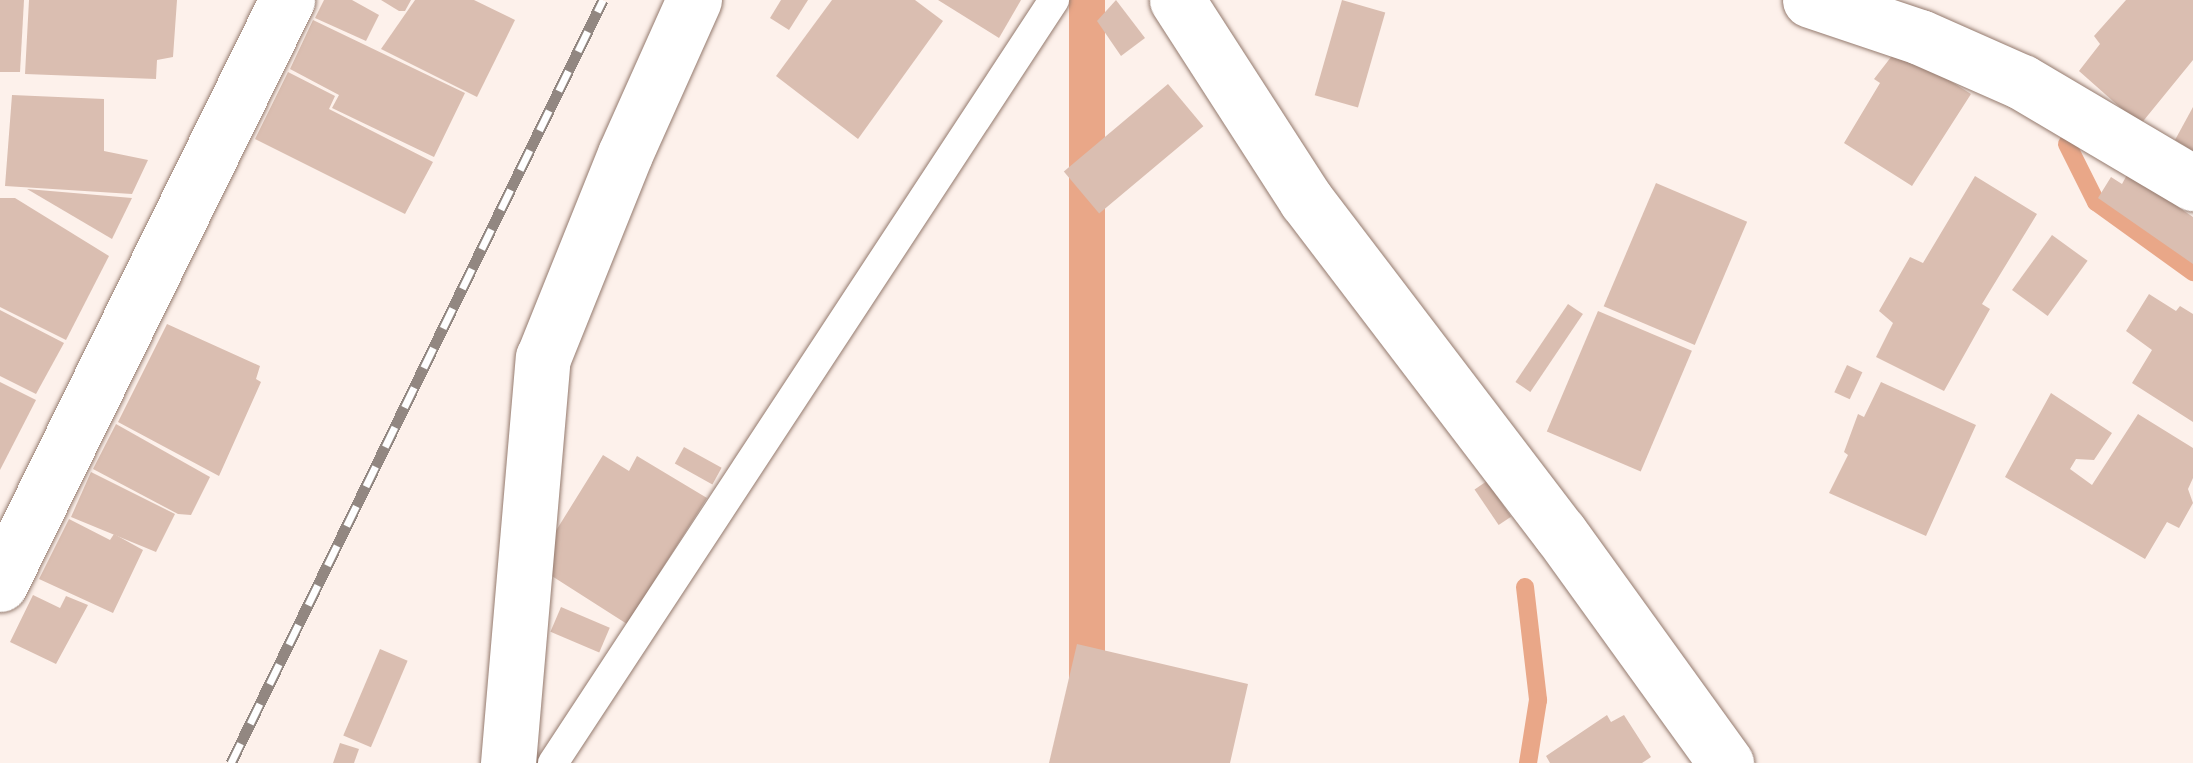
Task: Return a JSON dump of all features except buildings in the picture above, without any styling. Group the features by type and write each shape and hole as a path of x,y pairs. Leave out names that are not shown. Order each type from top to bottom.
{"street":[{"path":"0,584 287,0"},
{"path":"508,763 543,358 694,0"},
{"path":"1177,0 1306,200 1560,533 1726,763"},
{"path":"1810,0 1920,36 2022,82 2193,183"}],"lane":[{"path":"553,763 1054,0"}],"shaded area":[{"path":"1069,0 1105,0 1105,763 1069,763"}],"waterway":[{"path":"2067,144 2096,202 2193,272"},
{"path":"1525,587 1538,700 1528,763"}],"railway":[{"path":"231,763 603,0"}]}
